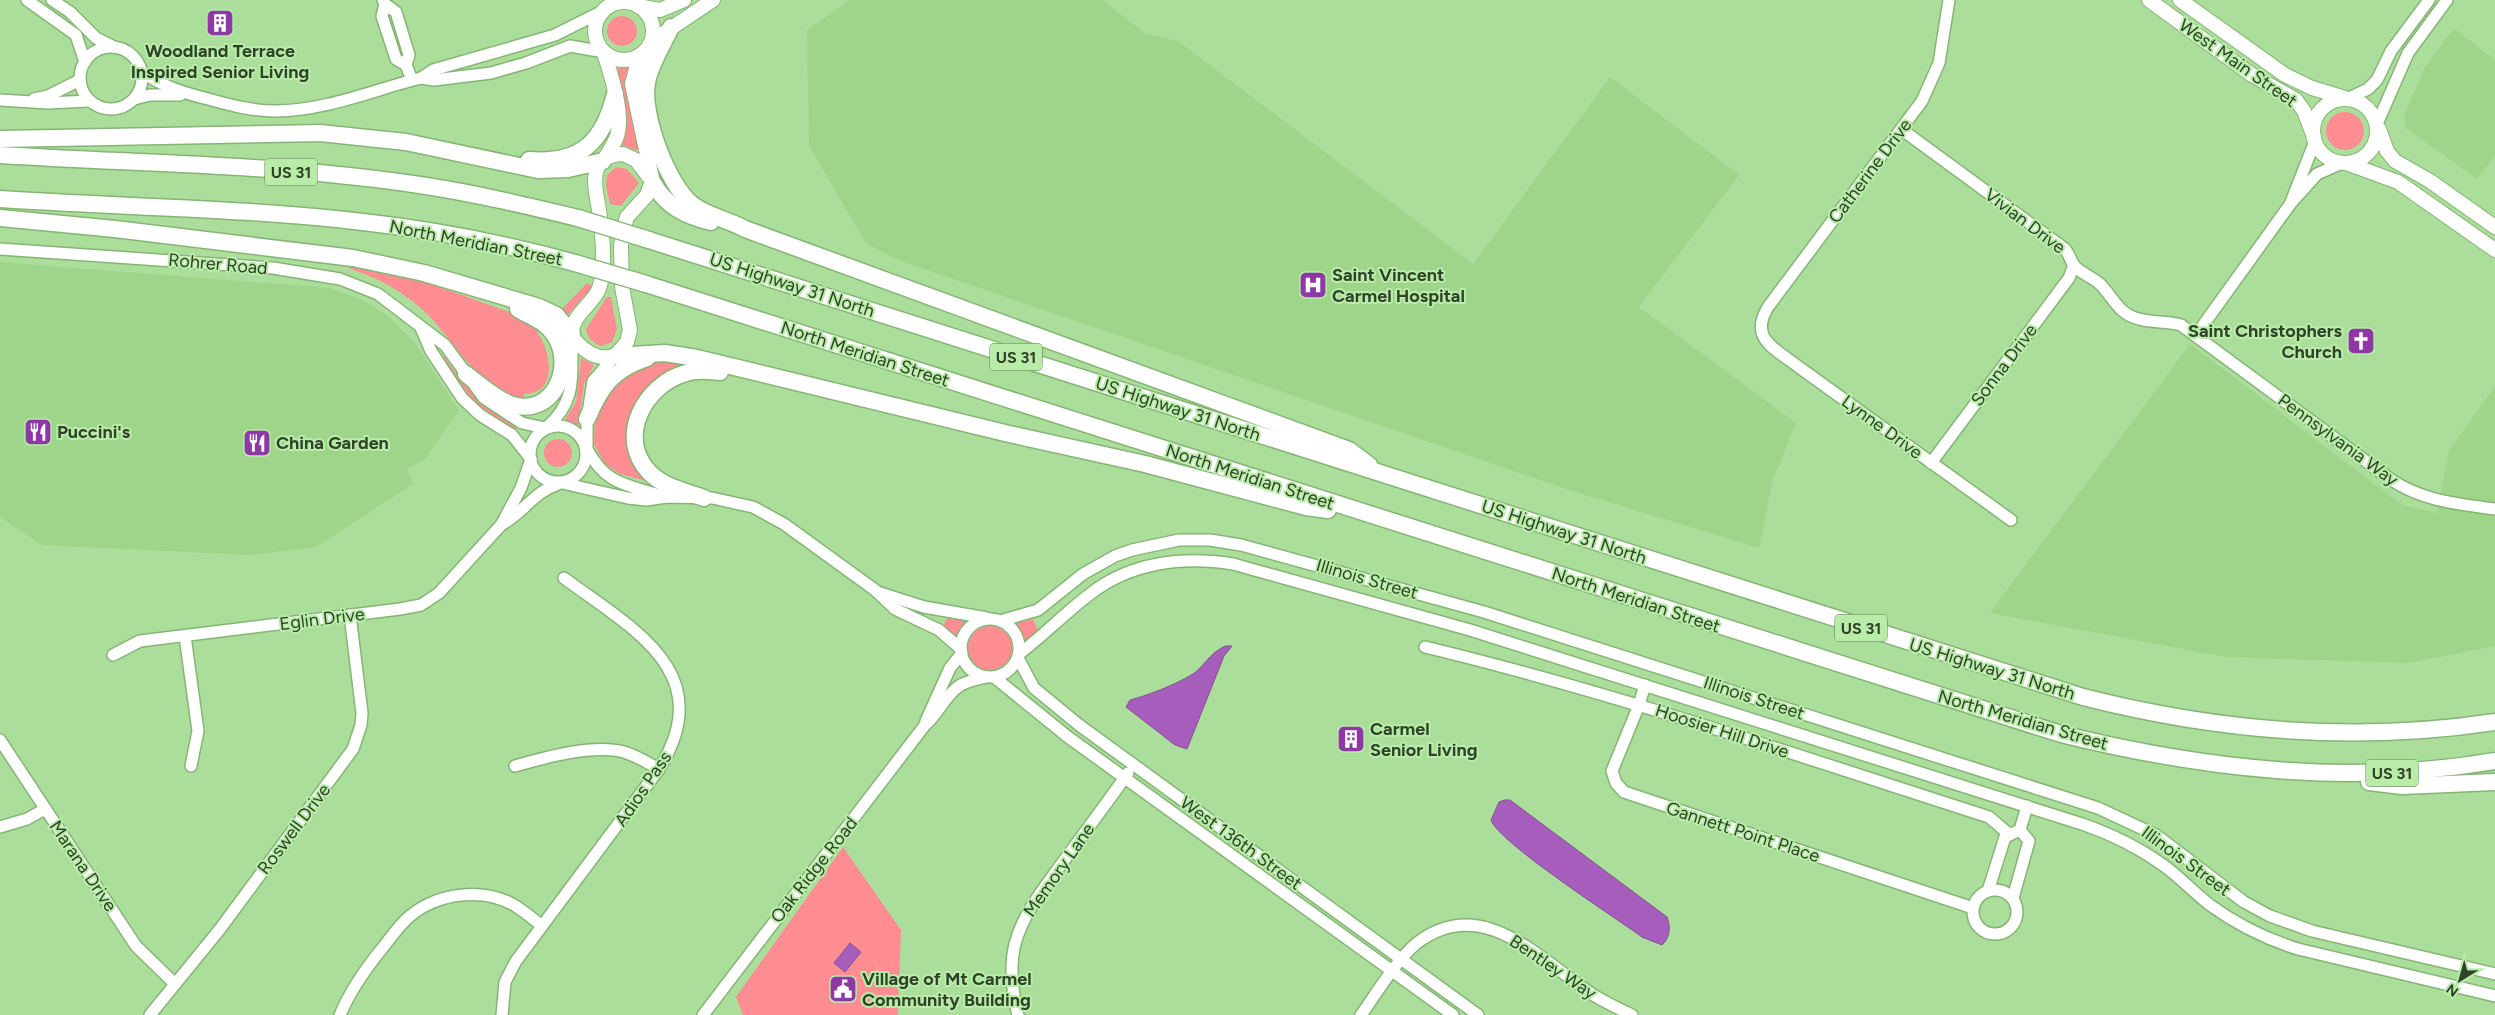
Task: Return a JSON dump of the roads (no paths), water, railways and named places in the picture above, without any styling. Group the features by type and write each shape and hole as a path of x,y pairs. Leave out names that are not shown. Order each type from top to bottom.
{"highway":[{"path":"671,28 650,74 646,89 647,102 662,161 679,190 693,205 745,228 1349,450 1382,474"},
{"path":"0,139 320,133 406,142 482,156 543,160 578,153 593,143 609,118 615,94"},
{"name":"US Highway 31 North","path":"0,155 294,172 368,179 480,196 578,218 2052,689 2114,705 2218,723 2312,732 2386,732 2490,721"},
{"path":"482,156 520,168 545,171 568,169 603,161"},
{"path":"652,181 662,198 684,214 701,220 745,228"},
{"name":"North Meridian Street","path":"0,199 268,214 363,222 496,243 576,263 2061,734 2177,759 2288,772 2391,773 2439,770 2495,761"},
{"path":"0,218 124,230 353,258 408,269 549,311 562,321 572,336"},
{"path":"466,374 502,400 526,407 541,404 549,399 559,381 561,359 555,336 539,319 522,312 490,292"},
{"path":"614,356 658,353 691,357 1146,464 1306,507 1370,516"},
{"path":"587,419 602,389 614,375 625,366 658,353"},
{"path":"704,498 662,482 644,466 635,440 638,419 643,405 658,388 685,373 701,370 770,376"},
{"path":"2288,772 2402,786 2495,782"}],"main road":[{"path":"638,6 649,18 652,25 651,41 637,65 632,84 649,159 652,181 647,195 628,217 623,232 621,246 622,287 630,330 627,342 614,356 603,358 590,354 572,336 575,319 597,292 601,282 603,253 594,182 596,170 618,133 611,71 604,52 597,42 595,34 597,21 603,10 616,3 624,2 660,10 684,0"},
{"path":"604,52 612,58 629,60 646,50 671,28 713,0"},
{"name":"West Main Street","path":"2149,0 2252,74 2293,98 2304,112 2314,139"},
{"name":"West Main Street","path":"2180,0 2284,74 2308,87 2347,98"},
{"path":"2495,227 2430,181 2395,161 2387,151 2369,108 2358,100 2347,98 2332,101 2322,108 2313,125 2314,139 2324,155 2398,182 2495,250"},
{"path":"2344,163 2361,159 2369,152 2377,139 2377,125"},
{"path":"603,161 617,155 630,156 639,163 652,181"}],"street":[{"path":"27,0 76,35 85,62"},
{"path":"52,0 70,12 96,38 132,56 141,71 142,81 134,99"},
{"name":"Catherine Drive","path":"1760,329 1761,320 1768,307 1922,101 1935,75 1948,0"},
{"path":"2347,98 2368,89 2377,80 2395,45 2428,0"},
{"path":"2377,125 2408,53 2447,0"},
{"path":"384,2 396,12 409,55 406,65 416,79"},
{"path":"141,71 162,84 194,96 240,107 274,111 294,110 344,100 416,79 433,70 555,35 603,10"},
{"path":"416,79 434,80 491,73 526,63 570,46 604,52"},
{"path":"90,101 82,88 80,80 85,62 98,50 116,48"},
{"path":"28,100 48,96 80,80"},
{"path":"0,100 28,100 48,103 90,101 107,109 126,105 134,99 169,94 194,96"},
{"name":"Vivian Drive","path":"1901,129 2065,249 2071,256 2074,265 2100,284 2115,305 2127,314 2139,320 2166,321 2181,325 2196,335"},
{"path":"2291,203 2293,192 2314,139"},
{"path":"2196,335 2291,203 2317,174 2344,163"},
{"name":"Rohrer Road","path":"0,249 273,268 326,276 370,290 394,304 420,327 445,345 476,390 496,408 522,423 545,428"},
{"name":"Sonna Drive","path":"1931,463 2069,278 2074,265"},
{"name":"Rohrer Road","path":"420,327 431,351 459,394 480,415 512,435 531,459"},
{"name":"Lynne Drive","path":"1760,329 1767,342 1789,359 2011,520"},
{"name":"Pennsylvania Way","path":"2196,335 2401,486 2428,498 2495,509"},
{"path":"572,336 569,400 560,414 534,440 531,459 535,470 541,477 553,483 561,483 628,498 646,500 667,497 704,498 731,501 767,513 877,592 896,609 939,630 961,651 967,666 976,673 990,677 1008,671 1018,656 1019,643 1014,632 997,620 924,607 877,592"},
{"path":"561,483 579,472 585,461 587,419 593,381 597,373 614,356"},
{"path":"545,428 558,425 570,428 580,436 597,466 612,480 667,497"},
{"name":"Eglin Drive","path":"114,655 140,641 413,607 432,599 501,525 522,488 531,459"},
{"name":"Eglin Drive","path":"501,525 514,517 537,494 561,483"},
{"name":"Illinois Street","path":"997,620 1038,610 1068,585 1099,564 1115,556 1148,545 1195,540 1255,548 1499,616 2098,808 2156,835 2180,851 2230,893 2283,922 2312,931 2495,974"},
{"name":"Illinois Street","path":"1018,656 1090,594 1114,579 1156,564 1209,561 1233,564 1433,619 2094,828 2132,846 2165,866 2222,913 2247,928 2284,945 2495,996"},
{"name":"Adios Pass","path":"502,1015 502,998 510,972 659,769 669,753 677,732 679,709 670,671 657,650 648,641 564,578"},
{"name":"Roswell Drive","path":"150,1015 220,929 353,750 360,731 362,713 350,615"},
{"path":"961,651 964,636 969,627 978,621 997,620"},
{"path":"185,636 198,731 191,766"},
{"name":"Hoosier Hill Drive","path":"1426,647 1517,669 1639,705 1989,817 2015,832"},
{"name":"Oak Ridge Road","path":"925,725 950,668 961,651"},
{"name":"West 136th Street","path":"1018,656 1034,688 1398,966 1453,1015"},
{"name":"Oak Ridge Road","path":"703,1015 925,725 932,719 956,688 966,683 990,677"},
{"name":"West 136th Street","path":"990,677 1125,778 1398,966 1478,1015"},
{"name":"Gannett Point Place","path":"1645,685 1639,705 1612,771 1616,783 1624,792 1973,908"},
{"name":"Marana Drive","path":"0,740 136,946 176,984"},
{"path":"515,766 541,759 603,749 625,752 659,769"},
{"name":"Memory Lane","path":"1018,1015 1012,988 1012,967 1015,945 1023,922 1038,897 1134,766"},
{"path":"1988,891 2005,837 2015,832 2027,806"},
{"path":"0,827 27,819 45,809"},
{"path":"2013,898 2029,841 2015,832"},
{"path":"2000,890 2013,898 2016,905 2016,920 2012,926 1998,934 1979,927 1973,914 1973,908 1980,896 1988,891 2000,890"},
{"path":"340,1015 358,980 398,927 417,911 437,900 463,895 489,897 514,905 542,926"},
{"name":"Bentley Way","path":"1361,1015 1417,943 1436,931 1467,924 1485,927 1520,942 1595,996 1632,1015"}],"place":[{"name":"Woodland Terrace Inspired Senior Living","path":"220,23"},
{"name":"Saint Vincent Carmel Hospital","path":"1313,285"},
{"name":"Saint Christophers Church","path":"2361,341"},
{"name":"Puccini's","path":"38,432"},
{"name":"China Garden","path":"257,443"},
{"name":"Carmel Senior Living","path":"1351,739"},
{"name":"Village of Mt Carmel Community Building","path":"843,989"}]}
